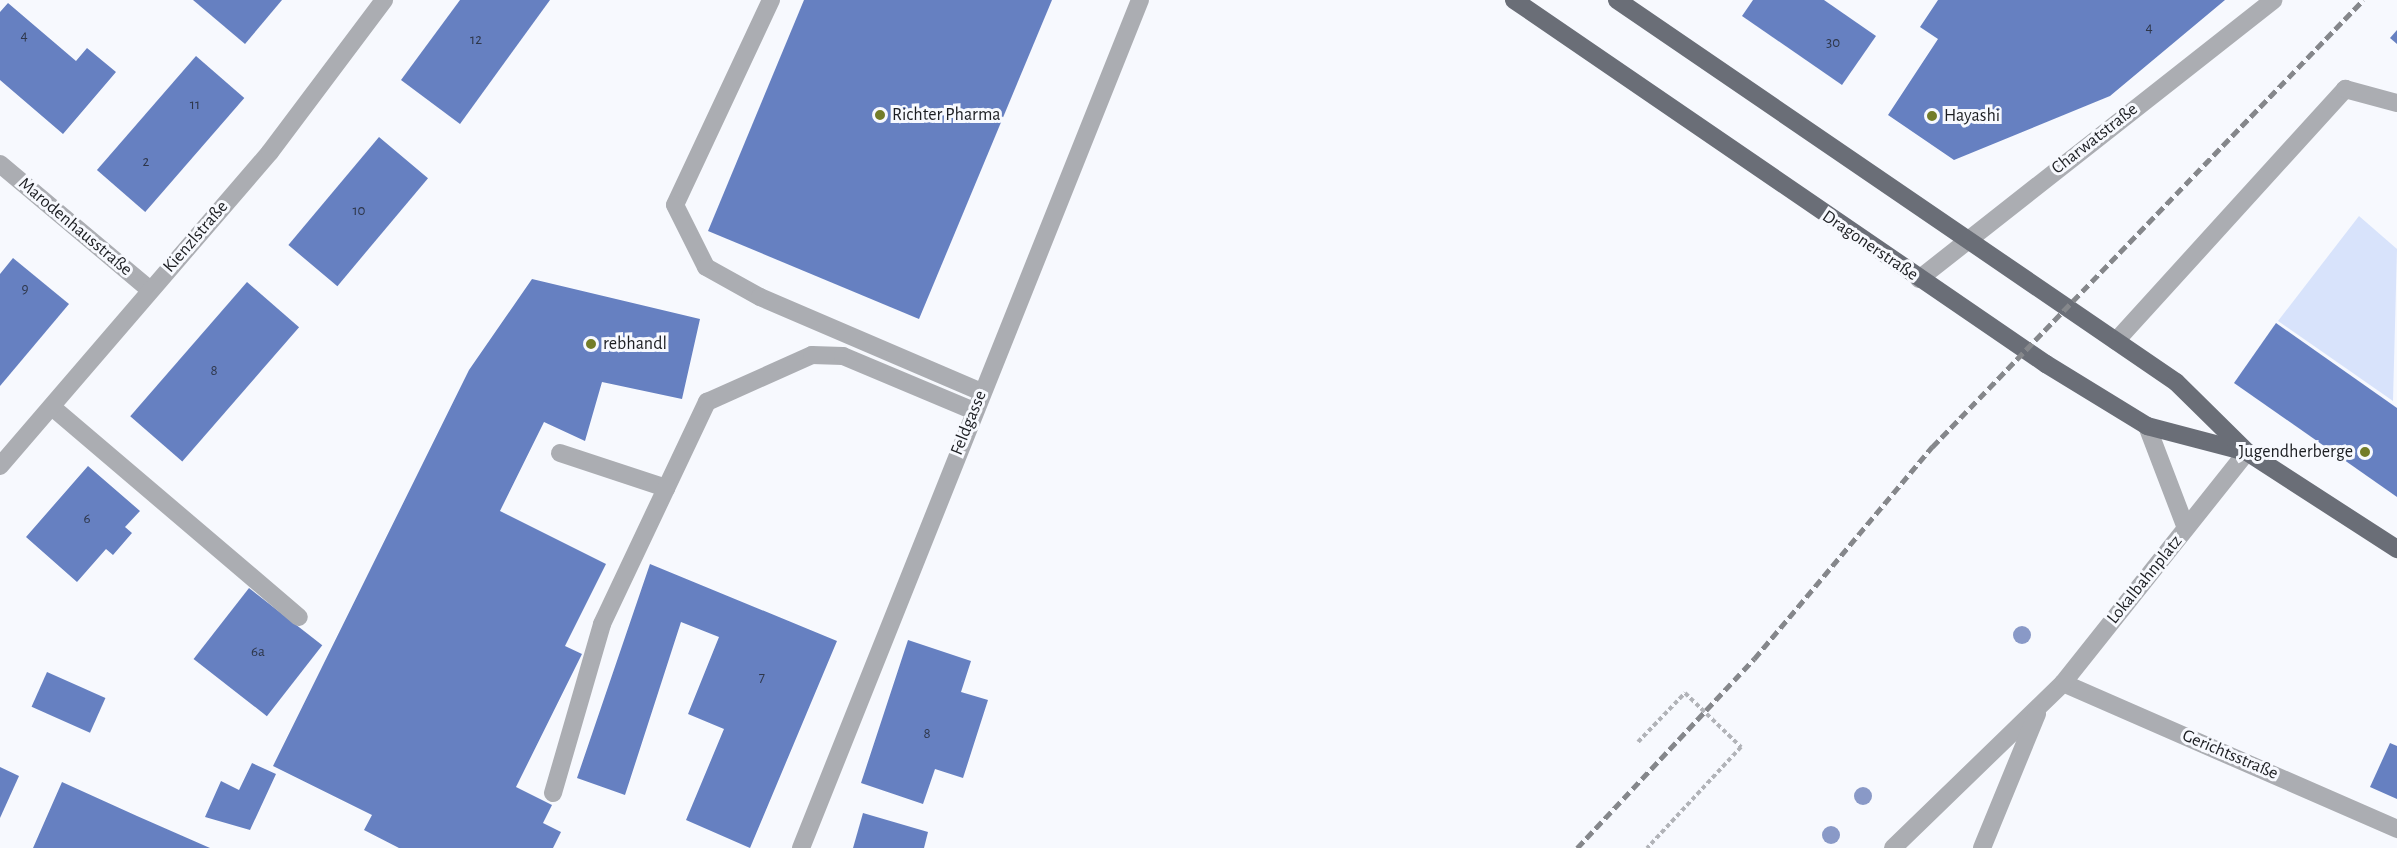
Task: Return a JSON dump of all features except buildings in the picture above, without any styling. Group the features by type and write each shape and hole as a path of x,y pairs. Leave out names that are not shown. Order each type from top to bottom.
{"main road":[{"name":"Dragonerstraße","path":"1514,0 1918,279 2147,426 2247,452"},
{"name":"Dragonerstraße","path":"1617,0 2175,382 2247,452 2397,549"}],"street":[{"name":"Kienzlstraße","path":"1,464 270,152 384,0"},
{"path":"771,0 675,205 706,267 760,297 981,392"},
{"name":"Feldgasse","path":"801,848 981,392 1140,0"},
{"name":"Charwatstraße","path":"1918,279 2273,0"},
{"path":"2116,341 2345,89 2397,103"},
{"name":"Marodenhausstraße","path":"0,164 150,290"},
{"path":"553,793 602,624 707,402 812,355 843,356 974,411"},
{"path":"52,407 299,617"},
{"path":"2147,426 2186,528"},
{"name":"Lokalbahnplatz","path":"1893,848 2063,683 2247,452"},
{"path":"560,453 666,489"},
{"name":"Gerichtsstraße","path":"2063,683 2397,829"},
{"name":"Lokalbahnplatz","path":"1982,848 2040,706"}],"path":[{"path":"1638,742 1685,693 1741,747 1647,848"}],"shaded area":[{"path":"2359,216 2397,249 2393,401 2278,321"}],"railway":[{"path":"1577,848 1754,659 1932,447 2363,0"}],"place":[{"name":"Richter Pharma","path":"880,115"},
{"name":"Hayashi","path":"1932,116"},
{"name":"rebhandl","path":"591,344"},
{"name":"Jugendherberge","path":"2365,452"}]}
